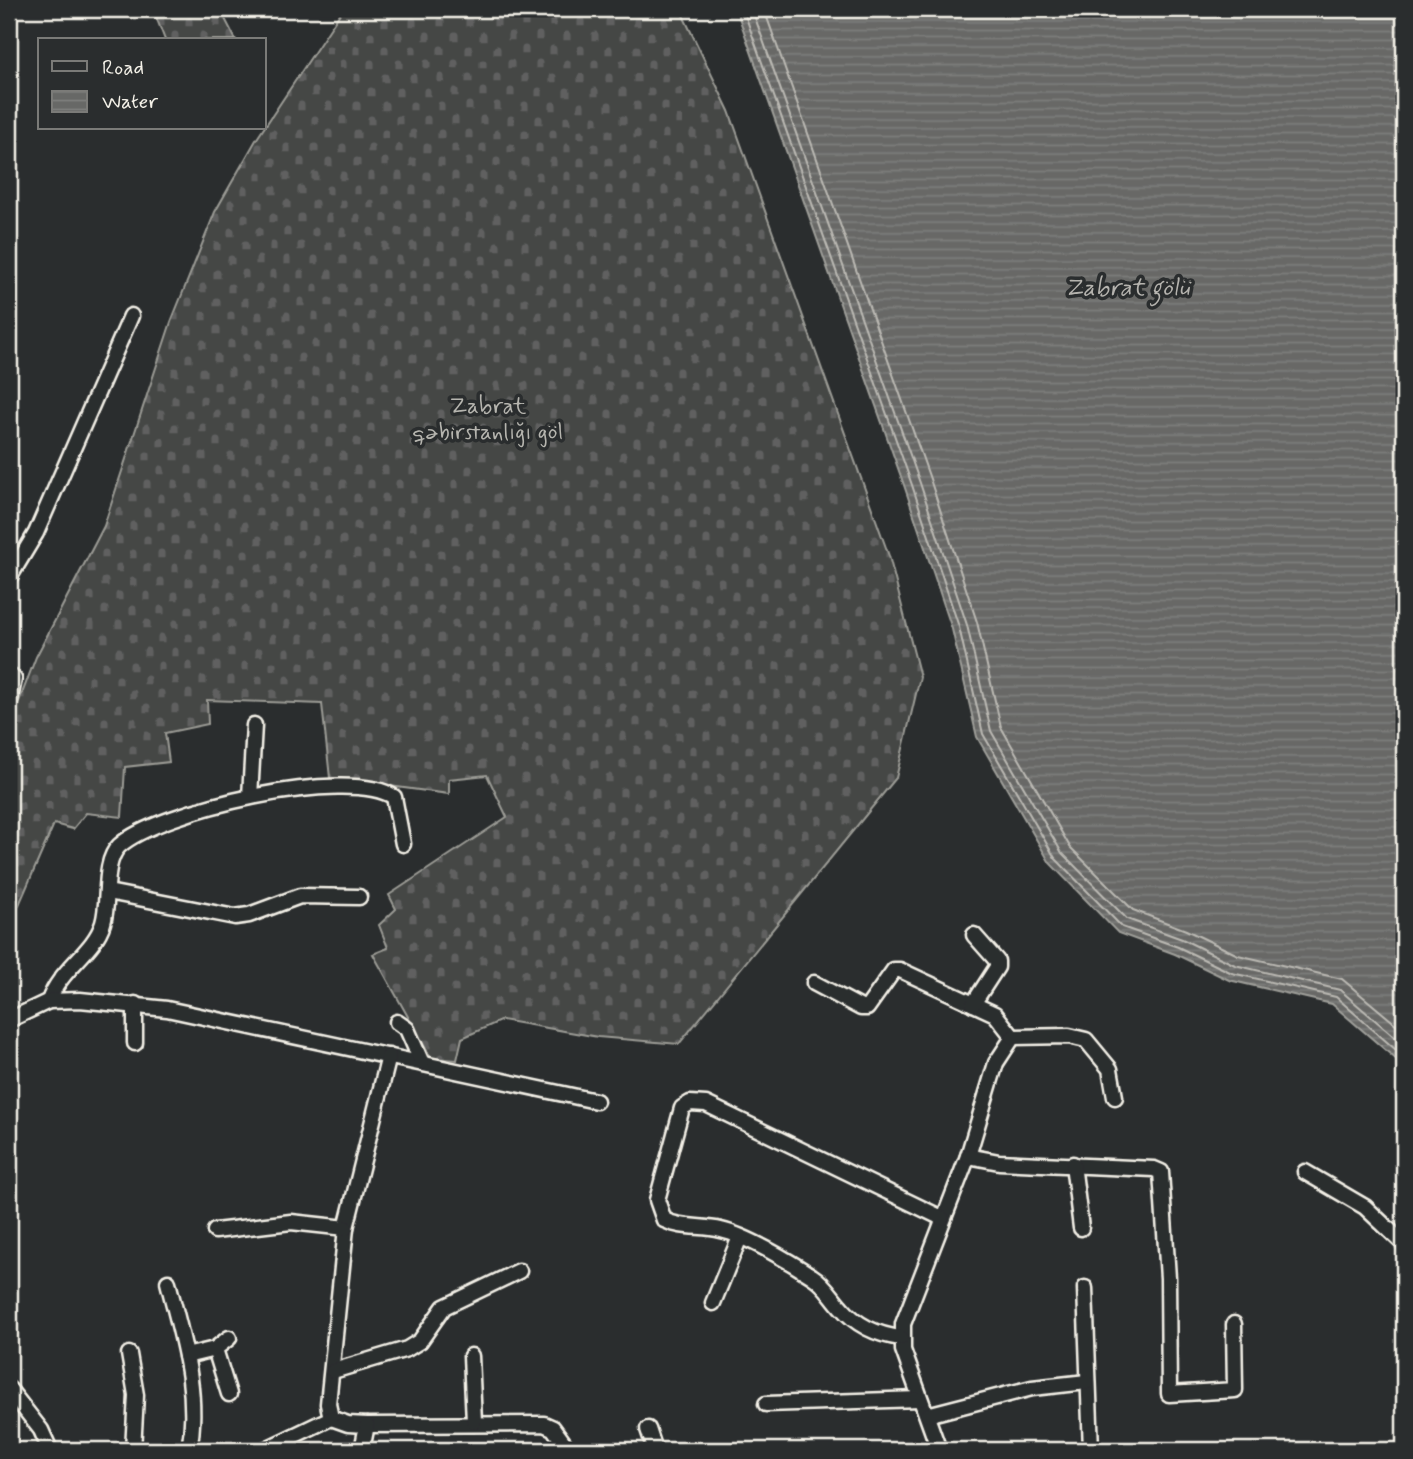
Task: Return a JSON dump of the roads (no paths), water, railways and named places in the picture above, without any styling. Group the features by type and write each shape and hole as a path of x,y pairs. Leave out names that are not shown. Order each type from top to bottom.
{"street":[{"path":"9,578 36,533 131,316"},
{"path":"9,674 14,678 9,704"},
{"path":"250,797 254,725"},
{"path":"49,1001 54,985 100,930 108,892 111,858 119,847 137,835 219,804 325,786 385,790 394,797 398,807 403,844"},
{"path":"108,892 236,917 249,915 300,896 359,897"},
{"path":"973,1004 997,967 997,961 974,935"},
{"path":"814,983 861,1008 867,1008 894,970 900,970 995,1014 1013,1037"},
{"path":"9,1020 49,1001 135,1004 247,1024 596,1101"},
{"path":"135,1004 135,1043"},
{"path":"397,1022 407,1029 422,1063"},
{"path":"1013,1037 1069,1036 1086,1040 1110,1069 1115,1097"},
{"path":"939,1450 901,1338 908,1306 968,1156 996,1063 1013,1037"},
{"path":"331,1418 328,1410 346,1228 389,1056"},
{"path":"901,1338 869,1330 842,1308 825,1286 813,1276 740,1237 724,1230 674,1225 664,1220 657,1200 682,1108 690,1103 706,1104 943,1218"},
{"path":"968,1156 999,1161 1154,1169 1161,1172 1167,1266 1169,1394 1235,1391 1234,1324"},
{"path":"1073,1164 1081,1228"},
{"path":"1305,1172 1364,1207 1404,1244"},
{"path":"215,1231 291,1222 346,1228"},
{"path":"713,1303 740,1237"},
{"path":"333,1371 407,1349 419,1341 439,1312 452,1301 519,1271"},
{"path":"168,1282 186,1356 194,1408 189,1450"},
{"path":"1085,1288 1090,1450"},
{"path":"186,1356 215,1349 229,1338"},
{"path":"215,1349 229,1394"},
{"path":"129,1354 136,1395 133,1450"},
{"path":"471,1356 474,1422"},
{"path":"927,1415 1032,1388 1087,1382"},
{"path":"9,1389 41,1430 50,1450"},
{"path":"766,1404 920,1399"},
{"path":"264,1450 331,1418 348,1424 367,1425 474,1422 544,1424 553,1428 564,1448"},
{"path":"362,1450 367,1425"},
{"path":"648,1429 655,1450"}],"water":[{"name":"Zabrat gölü","path":"736,9 1404,9 1404,1066 1332,1004 1229,980 1175,954 1118,933 1050,863 977,737 952,629"}],"park label":[{"name":"Zabrat qəbirstanlığı göl","path":"488,418"}]}
